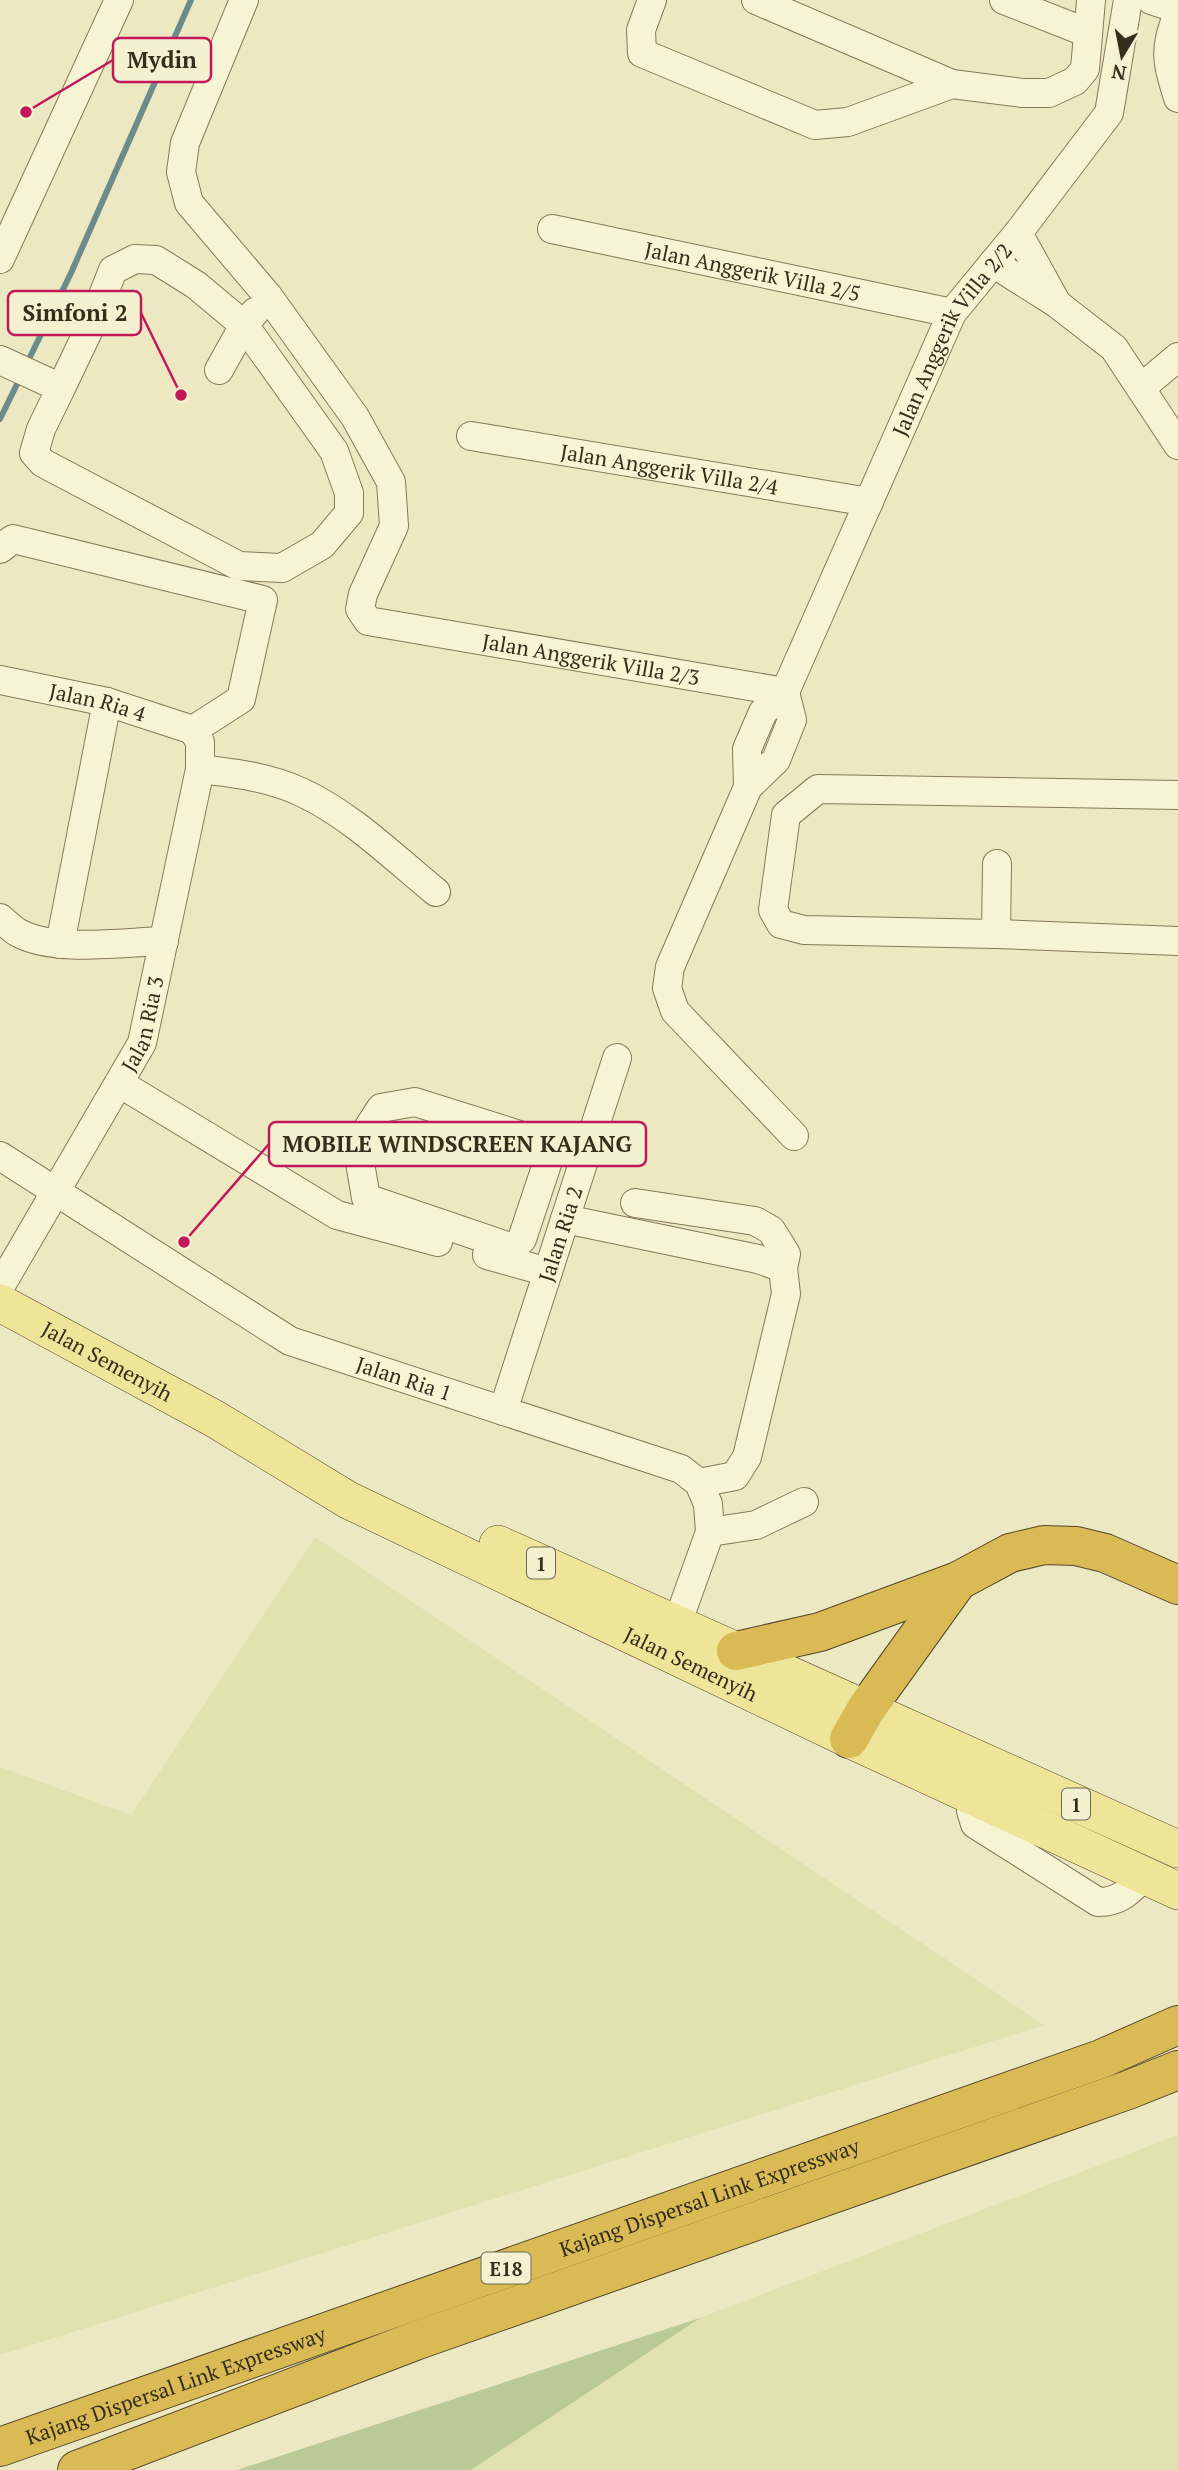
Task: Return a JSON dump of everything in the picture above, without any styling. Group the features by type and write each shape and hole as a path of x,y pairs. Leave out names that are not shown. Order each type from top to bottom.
{"highway":[{"path":"736,1651 820,1632 958,1581 1010,1553 1044,1545 1076,1546 1105,1553 1178,1585"},
{"path":"857,1724 958,1581"},
{"name":"Kajang Dispersal Link Expressway","path":"0,2447 1101,2059 1178,2025"},
{"name":"Kajang Dispersal Link Expressway","path":"77,2470 415,2341 1128,2091 1178,2070"},
{"path":"0,2419 134,2399"}],"main road":[{"name":"Jalan Semenyih","path":"0,1303 215,1419 348,1500 857,1724 1178,1850"},
{"name":"Jalan Semenyih","path":"215,1419 736,1651 974,1796 1178,1891"}],"street":[{"path":"0,259 119,0"},
{"path":"219,370 244,325 268,296 189,203 181,172 185,143 244,0"},
{"path":"652,0 641,30 642,53 815,125 848,122 952,84"},
{"path":"756,0 952,84 1022,93 1049,93 1075,81 1085,69 1091,0"},
{"path":"1004,0 1088,33"},
{"name":"Jalan Anggerik Villa 2/2","path":"785,692 952,313 1018,233 1109,113 1128,0"},
{"path":"1152,0 1178,12 1168,37 1168,59 1178,98"},
{"name":"Jalan Anggerik Villa 2/5","path":"552,229 952,313"},
{"path":"1018,233 1056,303"},
{"path":"135,259 156,260 197,285 244,325 334,451 349,493 349,513 321,545 282,568 239,566 43,463 34,453 54,384 92,323 113,270 135,259"},
{"path":"993,263 1056,303 1114,348 1178,445"},
{"name":"Jalan Anggerik Villa 2/3","path":"268,296 355,417 391,482 394,526 363,594 360,609 368,621 785,692"},
{"path":"1142,387 1178,357"},
{"path":"5,362 54,384"},
{"name":"Jalan Anggerik Villa 2/4","path":"471,436 869,502"},
{"path":"0,549 13,538 263,600 242,699 193,730"},
{"name":"Jalan Ria 4","path":"1,686 107,702 193,730"},
{"path":"785,692 792,720 776,760 748,787 670,967 667,988 675,1011 794,1136"},
{"path":"61,944 107,702"},
{"name":"Jalan Ria 3","path":"0,1287 142,1043 200,769 200,742 193,730"},
{"path":"200,769 251,775 300,792 353,824 436,892"},
{"path":"1178,796 818,789 786,816 773,910 781,924 804,930 1178,941"},
{"path":"996,864 996,934"},
{"path":"0,918 16,932 34,939 61,944 164,941"},
{"name":"Jalan Ria 2","path":"503,1411 617,1058"},
{"path":"119,1083 337,1214 548,1272"},
{"path":"553,1146 522,1239 513,1248 366,1198 360,1163 361,1139 382,1108 415,1102 586,1156"},
{"name":"Jalan Ria 1","path":"0,1156 290,1341 681,1469 699,1483"},
{"path":"635,1203 755,1221 771,1230 786,1254 783,1268 786,1294 747,1457 734,1476 699,1483 708,1504 710,1532 677,1624"},
{"path":"565,1219 758,1259 783,1268"},
{"path":"710,1532 755,1525 804,1502"}],"green space":[{"path":"315,1537 1044,2025 0,2355 0,1767 131,1815"},
{"path":"1178,2135 1178,2470 471,2470 700,2318"},
{"path":"700,2318 471,2470 237,2470"}],"waterway":[{"path":"27,363 71,273 191,0"},
{"path":"0,419 21,376"}],"place":[{"name":"Mydin","path":"26,112"},
{"name":"Simfoni 2","path":"181,395"},
{"name":"MOBILE WINDSCREEN KAJANG","path":"184,1242"}]}
